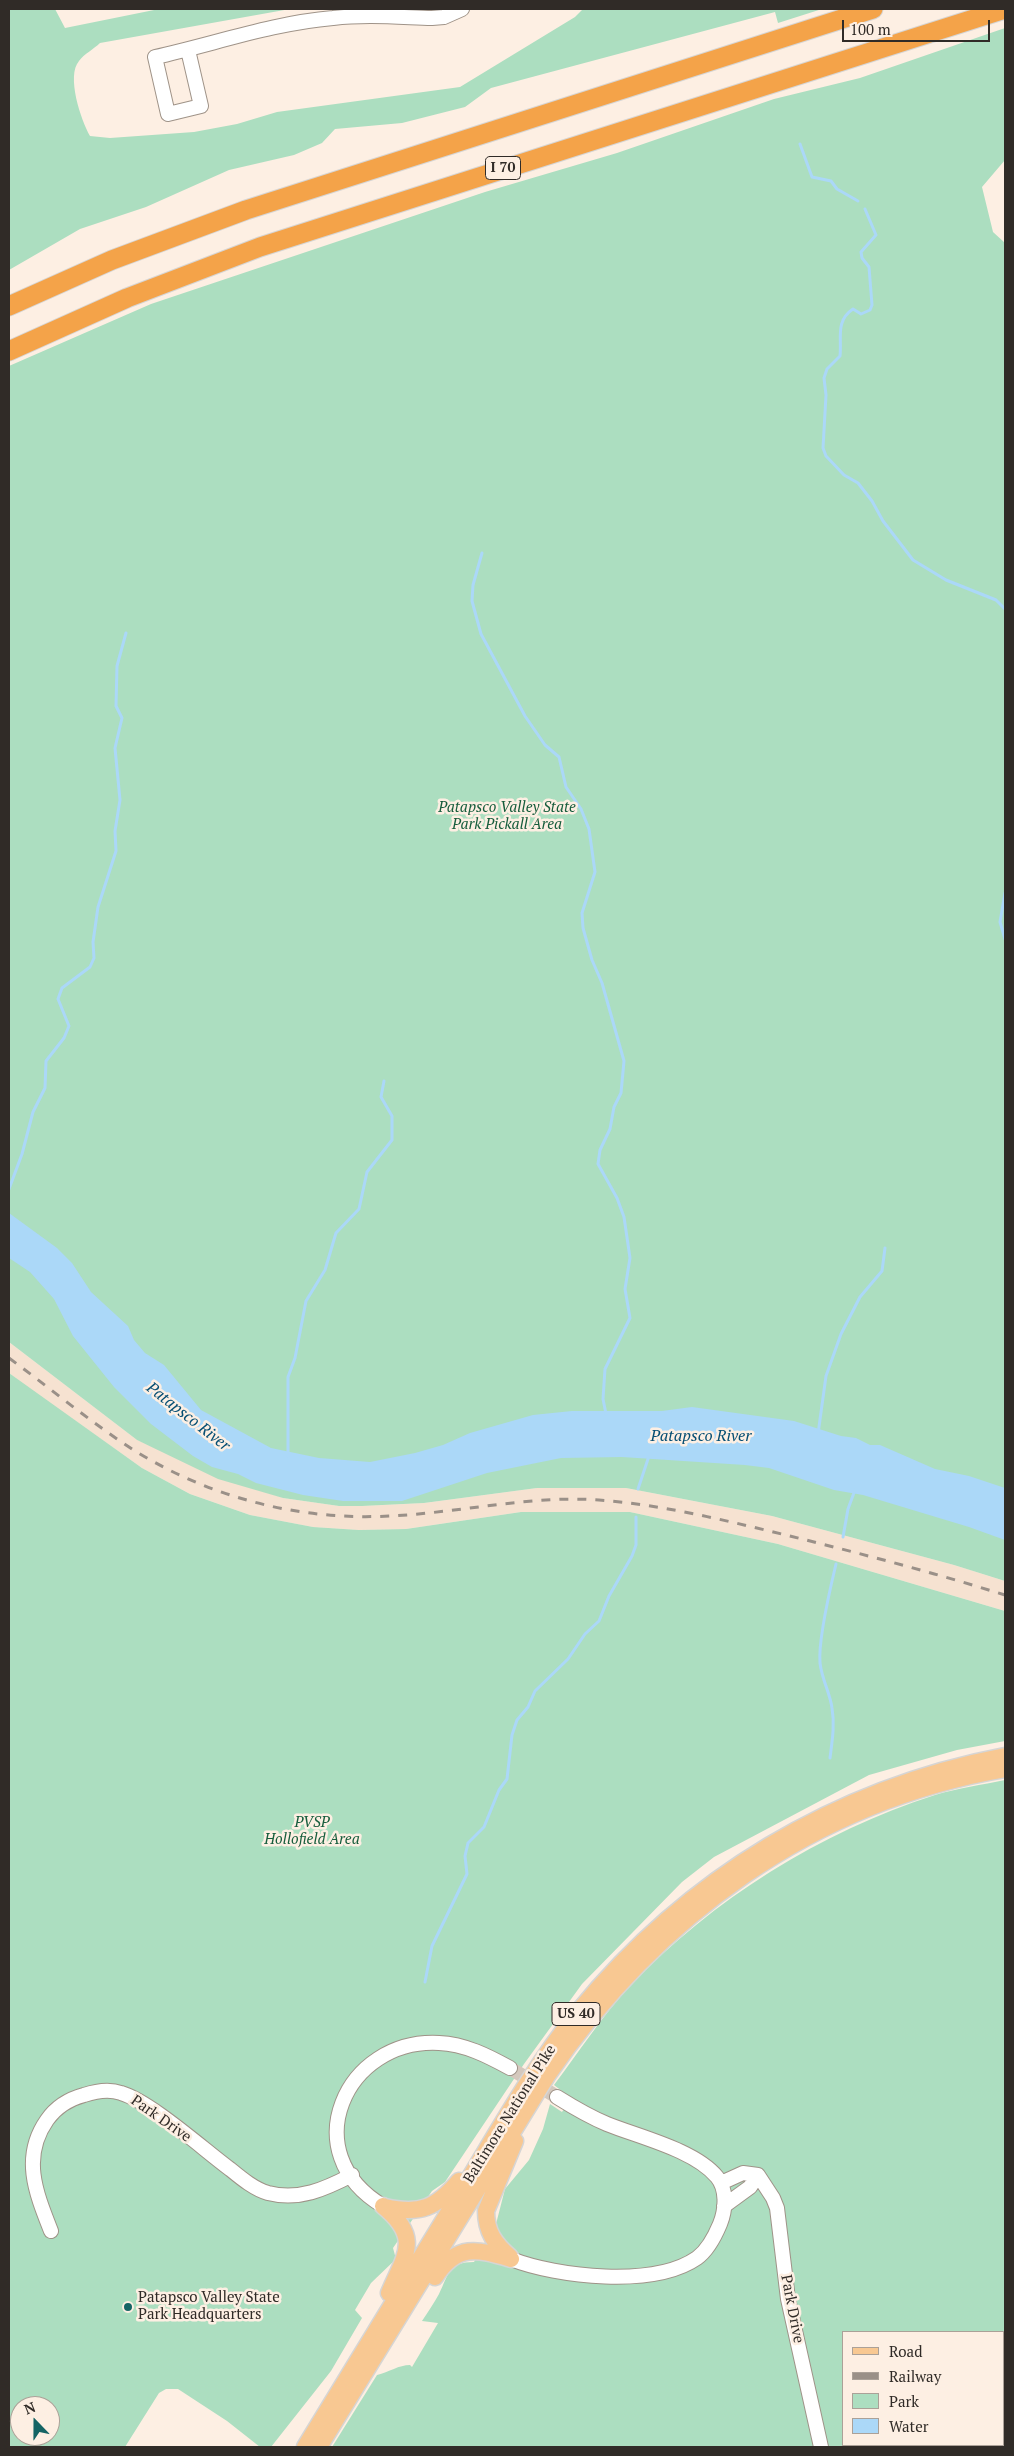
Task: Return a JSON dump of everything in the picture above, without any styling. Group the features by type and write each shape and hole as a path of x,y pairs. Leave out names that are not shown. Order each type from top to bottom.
{"highway":[{"path":"9,306 112,260 254,207 873,9"},
{"name":"I 70","path":"9,351 127,298 260,247 1005,9"}],"main road":[{"name":"Baltimore National Pike","path":"305,2447 551,2048 577,2014 623,1961 696,1895 760,1850 842,1806 929,1774 1005,1756"},
{"name":"Baltimore National Pike","path":"319,2447 568,2046 620,1982 666,1936 735,1880 813,1834 868,1809 943,1782 1005,1769"},
{"path":"511,2259 498,2247 490,2235 486,2224 486,2211 513,2152 521,2119"},
{"path":"383,2206 410,2211 424,2209 440,2202 491,2143"},
{"path":"369,2343 403,2264 408,2244 403,2227 396,2217 383,2206"},
{"path":"387,2337 416,2307 442,2266 451,2256 469,2250 511,2259"}],"street":[{"path":"188,50 201,106 168,114 155,58 188,50 314,20 356,16 432,18 444,17 462,9"},
{"path":"383,2206 366,2194 352,2176 337,2145 336,2124 338,2112 349,2089 368,2068 381,2057 400,2048 415,2044 441,2042 469,2048 510,2068"},
{"name":"Park Drive","path":"51,2231 34,2184 32,2171 34,2148 50,2115 68,2101 88,2093 120,2092 140,2101 245,2181 266,2192 287,2196 308,2194 352,2176"},
{"path":"511,2259 545,2268 601,2275 646,2275 673,2270 698,2257 707,2247 722,2220 724,2206 721,2183 710,2169 666,2147 606,2124 557,2097"},
{"path":"721,2183 743,2173 758,2176 750,2187 724,2206"},
{"name":"Park Drive","path":"758,2176 773,2198 777,2208 788,2299 820,2447"}],"shaded area":[{"path":"9,1342 137,1440 283,1498 339,1506 362,1506 424,1503 537,1488 626,1488 772,1516 954,1565 1005,1581 1005,1611 778,1544 630,1512 521,1512 406,1529 359,1530 313,1527 250,1515 190,1494 142,1468 24,1385 9,1373"}],"green space":[{"path":"9,9 55,9 65,28 159,9 290,9 100,43 79,61 75,68 74,87 79,109 90,136 110,138 194,132 237,124 277,112 460,87 575,17 583,9 822,9 778,23 775,12 491,88 465,107 402,123 335,129 322,143 294,155 229,170 146,207 80,229 9,270"},
{"name":"Patapsco Valley State Park Pickall Area","path":"1005,28 1005,160 982,187 993,232 1005,243 1005,1581 954,1565 772,1516 626,1488 537,1488 424,1503 362,1506 339,1506 283,1498 218,1479 137,1440 9,1342 9,366 151,304 485,192 617,153 774,99 860,78"},
{"name":"PVSP Hollofield Area","path":"9,1373 142,1468 190,1494 250,1515 313,1527 359,1530 406,1529 521,1512 630,1512 778,1544 1005,1611 1005,1741 957,1750 869,1775 714,1857 682,1882 582,1984 524,2064 445,2182 432,2191 393,2248 396,2259 371,2283 355,2310 362,2318 331,2371 271,2447 260,2447 227,2421 178,2389 166,2389 159,2393 125,2447 9,2447"},
{"path":"1005,1780 1005,2447 332,2447 377,2375 402,2366 410,2365 412,2367 438,2323 422,2321 439,2294 450,2270 459,2264 474,2262 496,2224 505,2189 529,2160 543,2129 550,2104 562,2112 571,2098 554,2085 600,2022 630,1986 662,1954 696,1925 770,1872 850,1828 892,1810 961,1788"}],"water":[{"name":"Patapsco River","path":"9,1213 57,1248 72,1263 91,1292 128,1326 134,1340 145,1353 164,1365 201,1410 271,1448 319,1458 370,1462 443,1445 470,1433 533,1415 572,1411 662,1411 692,1407 794,1421 841,1436 856,1438 870,1445 880,1445 935,1469 969,1476 1005,1488 1005,1540 969,1527 863,1495 834,1490 769,1468 745,1465 622,1457 561,1458 487,1473 402,1501 343,1501 303,1495 256,1483 238,1474 212,1467 193,1456 151,1424 114,1387 73,1336 54,1299 30,1272 9,1258"}],"waterway":[{"path":"800,144 812,177 831,181 837,189 858,201"},
{"path":"865,209 876,235 861,252 862,258 869,267 872,305 870,310 861,314 853,309 847,314 842,324 840,356 827,369 824,378 826,395 823,448 826,456 844,475 858,483 872,501 883,521 913,560 946,580 996,600 1005,609"},
{"path":"482,553 473,585 472,601 481,634 525,716 545,745 559,757 566,787 581,809 589,829 595,872 582,913 583,928 592,960 602,983 624,1061 621,1093 614,1107 610,1129 600,1150 598,1164 617,1198 624,1217 630,1258 625,1289 630,1318 605,1369 603,1399 606,1414"},
{"path":"9,1189 22,1154 33,1112 45,1088 46,1061 64,1038 69,1026 58,999 62,988 90,967 94,958 93,942 98,907 116,851 115,831 120,800 115,748 122,718 116,706 117,666 126,633"},
{"path":"1005,893 1000,922 1005,939"},
{"path":"288,1456 288,1377 295,1358 306,1301 325,1270 336,1233 359,1209 367,1172 392,1140 392,1116 381,1097 384,1081"},
{"path":"818,1434 826,1376 841,1334 860,1297 882,1271 885,1248"},
{"path":"638,1489 649,1456"},
{"path":"843,1537 848,1509 855,1490"},
{"path":"425,1982 432,1946 467,1874 465,1856 468,1843 484,1827 499,1790 507,1779 512,1735 517,1720 528,1707 535,1691 568,1659 585,1634 599,1621 609,1596 632,1556 636,1545 636,1517"},
{"path":"830,1758 833,1714 821,1669 820,1653 825,1614 836,1564"}],"tunnel":[{"path":"510,2068 557,2097"}],"railway":[{"path":"9,1358 85,1416 132,1449 161,1466 223,1493 288,1510 355,1517 415,1514 546,1500 573,1499 625,1502 701,1515 777,1533 853,1552 1005,1595"}],"place":[{"name":"Patapsco Valley State Park Headquarters","path":"128,2307"}]}
